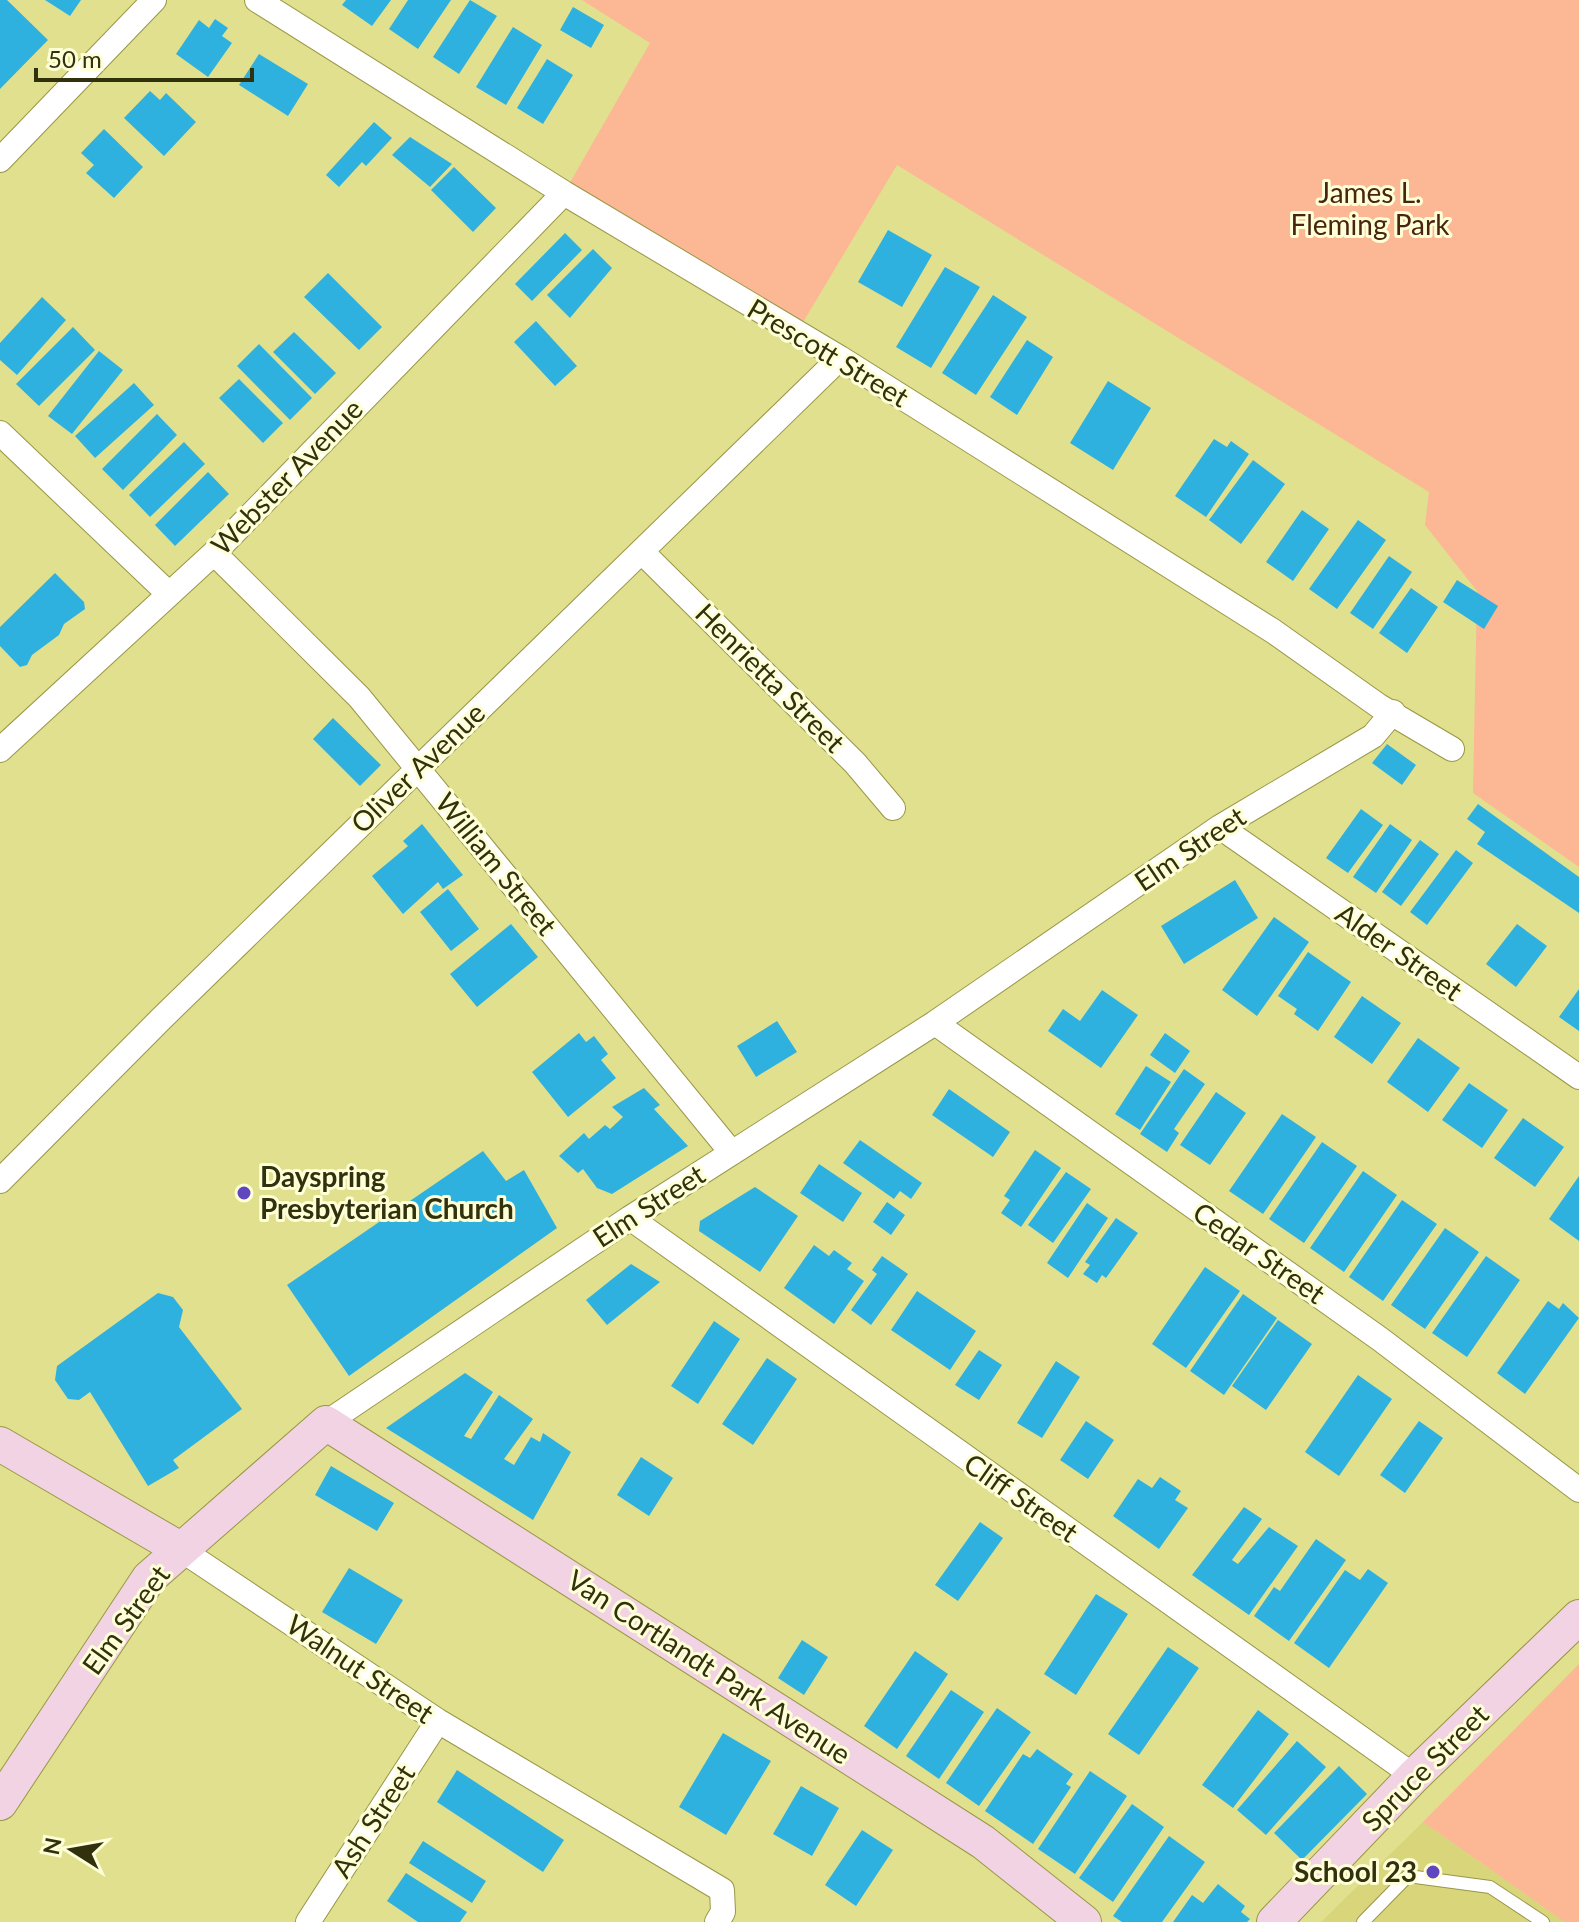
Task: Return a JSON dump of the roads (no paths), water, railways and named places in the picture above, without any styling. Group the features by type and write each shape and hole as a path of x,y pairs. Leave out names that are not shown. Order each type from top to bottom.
{"street":[{"path":"0,160 154,0"},
{"name":"Prescott Street","path":"257,0 564,193 840,358 1273,631 1452,749"},
{"name":"Webster Avenue","path":"0,750 214,553 564,193"},
{"name":"Oliver Avenue","path":"0,1181 417,768 840,358"},
{"path":"0,433 169,594"},
{"name":"Henrietta Street","path":"642,552 855,763 893,808"},
{"name":"William Street","path":"214,553 359,697 732,1153"},
{"name":"Elm Street","path":"0,1803 149,1578 326,1423 630,1218 935,1023 1220,827 1373,736 1393,712"},
{"name":"Alder Street","path":"1220,827 1579,1077"},
{"name":"Cedar Street","path":"935,1023 1380,1339 1579,1490"},
{"name":"Cliff Street","path":"630,1218 1414,1776"},
{"name":"Van Cortlandt Park Avenue","path":"326,1423 983,1842 1084,1922"},
{"name":"Walnut Street","path":"0,1444 180,1549 438,1721 722,1890 723,1912 717,1922"},
{"name":"Spruce Street","path":"1274,1922 1414,1776 1579,1617"},
{"name":"Ash Street","path":"308,1922 438,1721"}],"lane":[{"path":"1363,1922 1408,1876 1490,1887 1543,1922"}],"place":[{"name":"Dayspring Presbyterian Church","path":"244,1193"},
{"name":"School 23","path":"1433,1872"}],"park label":[{"name":"James L. Fleming Park","path":"1370,209"}]}
